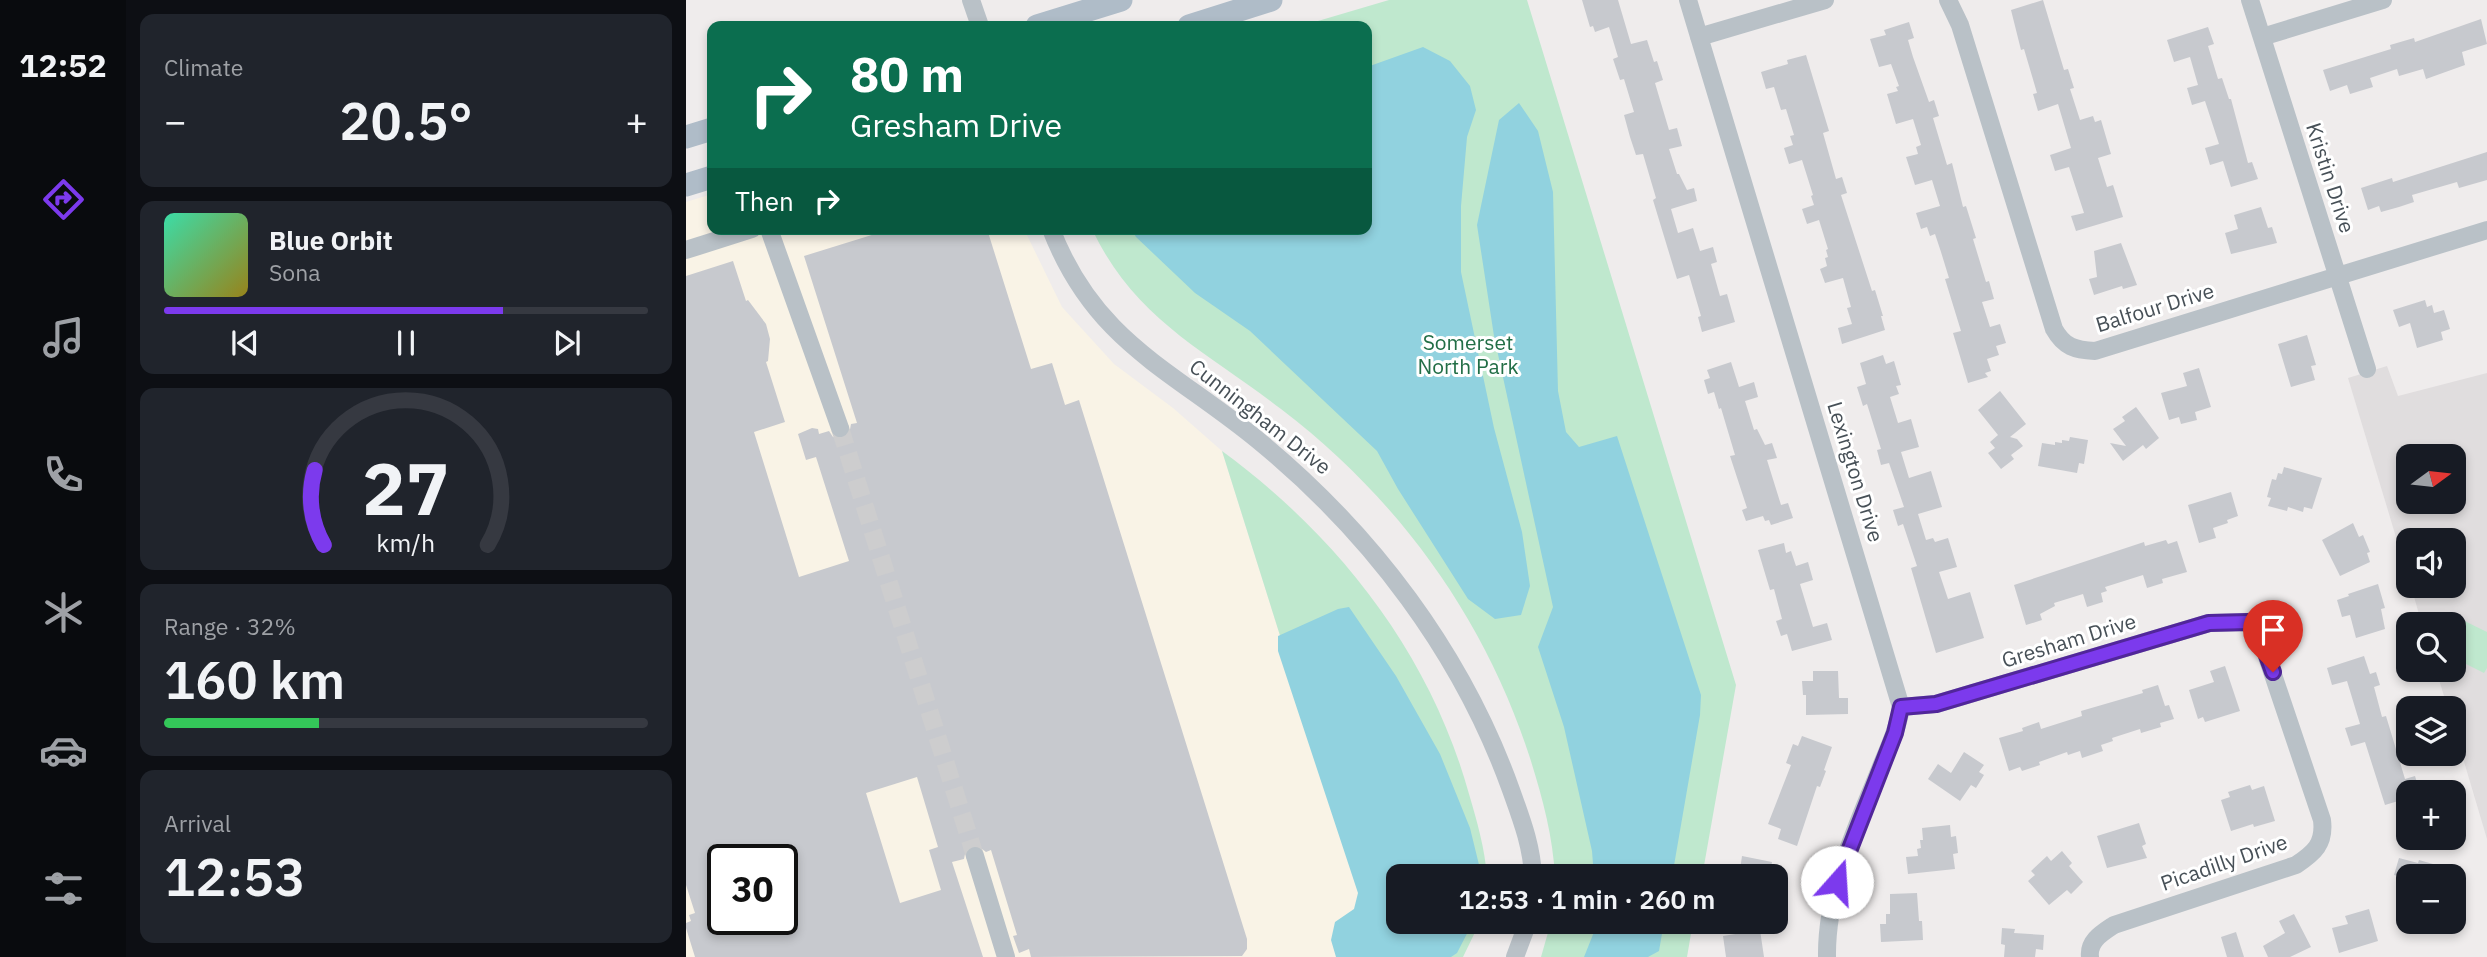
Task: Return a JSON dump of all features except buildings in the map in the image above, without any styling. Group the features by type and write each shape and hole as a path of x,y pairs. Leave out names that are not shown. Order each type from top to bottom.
{"main road":[{"path":"1053,21 1121,0"},
{"path":"1205,21 1271,0"},
{"path":"686,137 707,131"},
{"path":"686,185 707,179"}],"street":[{"path":"971,0 978,21"},
{"name":"Lexington Drive","path":"1688,0 1901,707"},
{"path":"1699,37 1825,0"},
{"name":"Balfour Drive","path":"1948,0 1960,26 2054,329 2066,346 2095,351 2487,230"},
{"name":"Kristin Drive","path":"2250,0 2367,369"},
{"path":"2262,37 2383,0"},
{"path":"686,250 733,235"},
{"path":"771,235 840,428"},
{"name":"Cunningham Drive","path":"1054,235 1075,280 1112,328 1143,356 1227,416 1302,477 1359,536 1419,612 1472,700 1502,765 1524,827 1532,864"},
{"name":"Gresham Drive","path":"1901,707 1936,704 2209,623 2249,622"},
{"name":"Picadilly Drive","path":"2090,957 2089,951 2095,940 2114,925 2296,865 2318,846 2323,833 2322,820 2265,647 2249,622"},
{"path":"1827,957 1833,899 1842,866 1895,733 1901,707"},
{"path":"975,856 1006,957"},
{"path":"1515,957 1524,934"}],"shaded area":[{"path":"707,196 707,235 1027,235 1062,307 1114,364 1173,408 1222,451 1381,957 686,957 686,202"},
{"path":"2387,366 2398,396 2487,373 2487,839 2465,766 2466,696 2444,696 2440,682 2466,682 2466,612 2418,612 2414,598 2466,598 2466,528 2396,528 2396,537 2348,378"}],"green space":[{"name":"Somerset North Park","path":"1389,0 1527,0 1736,685 1704,864 1554,864 1543,802 1511,706 1489,657 1432,564 1363,481 1323,444 1151,311 1109,260 1095,235 1372,235 1372,21 1318,21"},
{"path":"1222,451 1264,484 1304,521 1341,560 1374,602 1404,646 1430,693 1452,742 1469,794 1485,864 1386,864 1386,934 1474,934 1463,957 1381,957"},
{"path":"2466,622 2487,632 2487,668 2484,673 2466,664"},
{"path":"1548,934 1691,934 1687,957 1541,957"}],"water":[{"path":"1423,47 1450,61 1470,86 1476,110 1467,137 1461,206 1461,272 1494,428 1522,532 1530,586 1521,615 1495,619 1468,599 1377,451 1250,331 1195,293 1135,235 1372,235 1372,65"},
{"path":"1519,103 1538,131 1553,192 1558,391 1566,432 1579,447 1617,436 1701,695 1700,715 1674,864 1593,864 1564,727 1538,647 1553,607 1494,336 1477,225 1499,120"},
{"path":"1349,607 1396,676 1440,754 1470,828 1479,864 1386,864 1386,934 1467,934 1457,953 1451,957 1336,957 1331,940 1335,922 1354,909 1358,893 1278,651 1278,636 1338,609"},
{"path":"1593,934 1662,934 1659,951 1648,957 1584,957"}],"tunnel":[{"path":"840,428 975,856"}],"route":[{"path":"1837,882 1895,733 1901,707 1936,704 2209,623 2249,622 2260,636 2273,672"}]}
